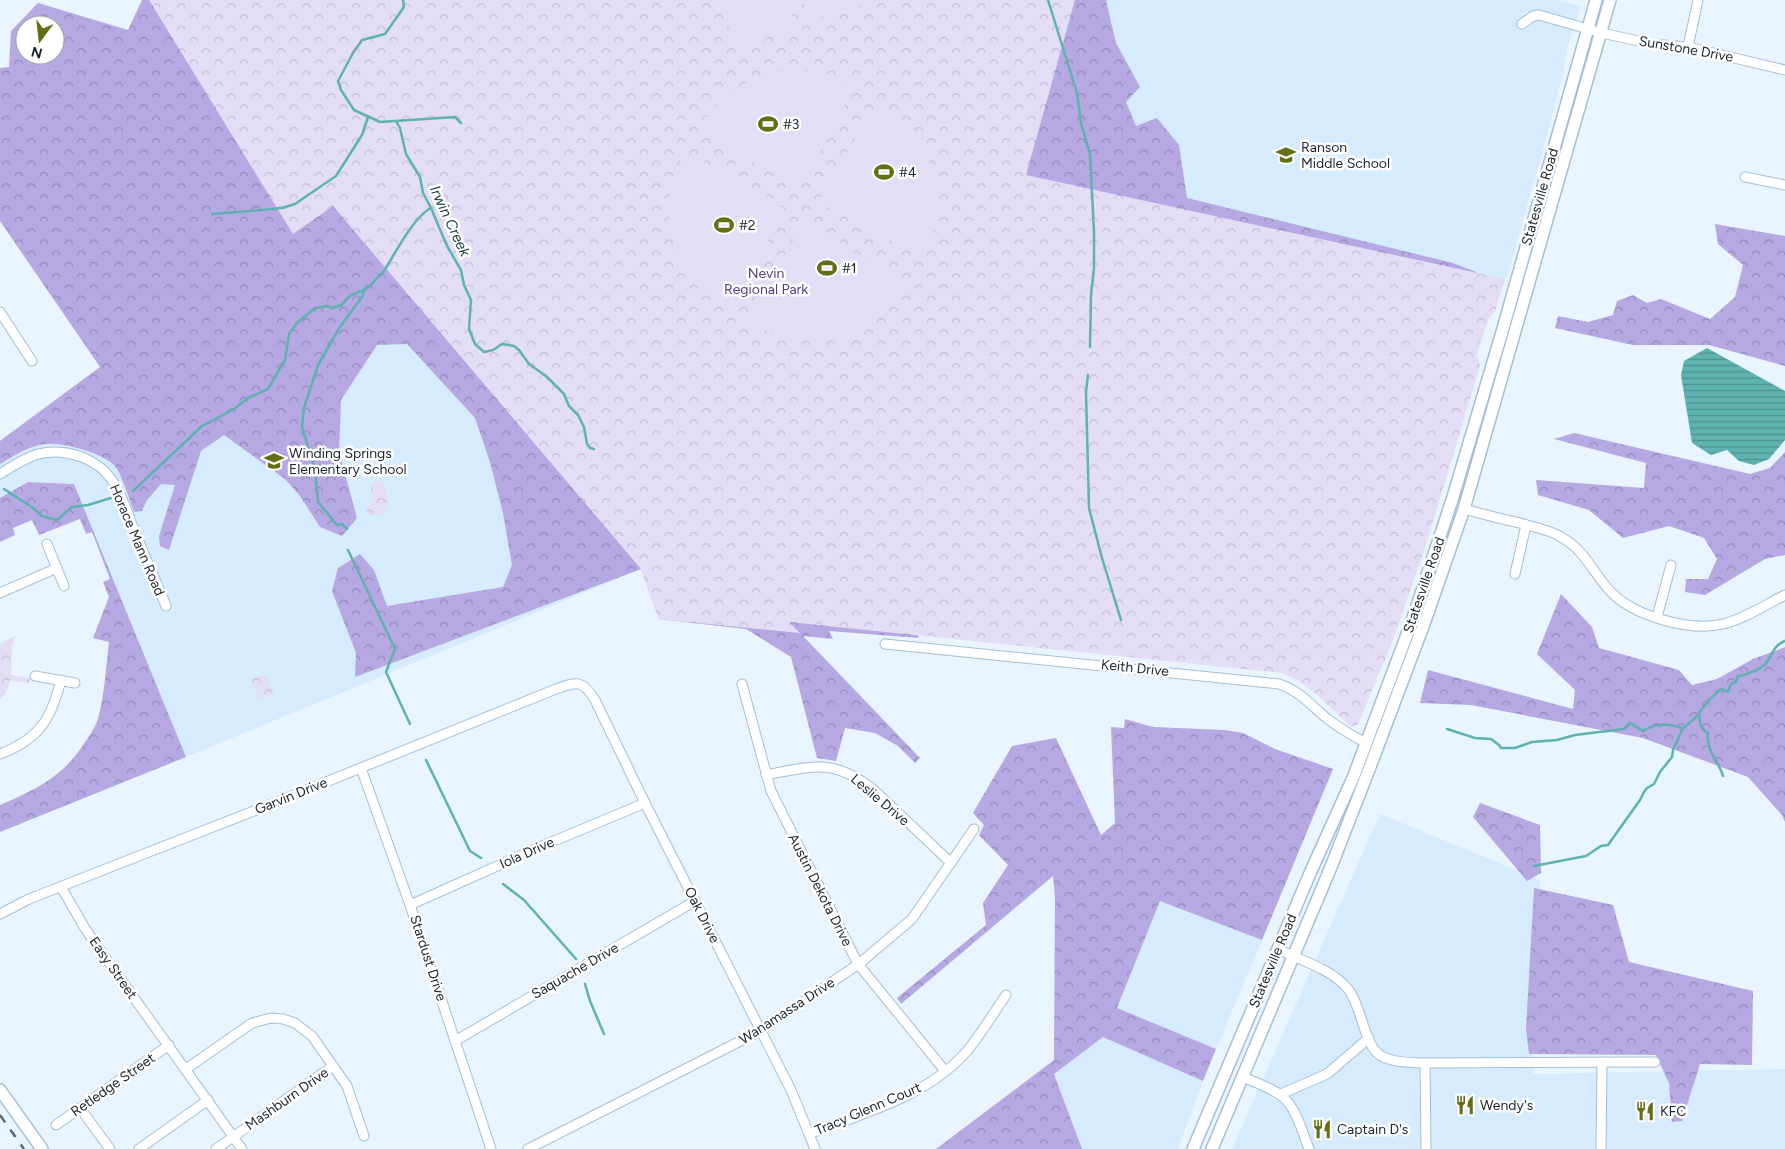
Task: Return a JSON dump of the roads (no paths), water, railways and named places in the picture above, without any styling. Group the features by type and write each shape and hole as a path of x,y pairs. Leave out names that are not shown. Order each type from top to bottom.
{"main road":[{"name":"Statesville Road","path":"1193,1149 1353,778 1411,624 1450,506 1502,332 1596,0"},
{"name":"Statesville Road","path":"1212,1149 1374,759 1464,509 1610,0"},
{"path":"0,1090 42,1149"}],"street":[{"path":"1688,47 1698,0"},
{"name":"Sunstone Drive","path":"1522,24 1533,16 1539,15 1602,33 1652,44 1688,47 1785,70"},
{"path":"1746,177 1785,185"},
{"path":"0,312 32,361"},
{"name":"Horace Mann Road","path":"0,474 30,456 45,452 58,451 72,454 97,465 106,473 120,495 166,606"},
{"path":"1464,509 1545,529 1558,535 1570,543 1587,560 1615,596 1638,611 1657,617 1689,625 1718,625 1736,619 1785,595"},
{"path":"1515,574 1526,525"},
{"path":"47,544 64,586"},
{"path":"1657,617 1671,565"},
{"path":"0,593 57,568"},
{"name":"Keith Drive","path":"885,644 1279,684 1297,692 1328,719 1366,743"},
{"path":"35,676 75,682"},
{"path":"0,754 24,743 41,728 53,707 61,680"},
{"name":"Garvin Drive","path":"0,914 30,899 556,689 572,683 582,685"},
{"name":"Austin Dekota Drive","path":"742,684 771,791 858,964 945,1070"},
{"name":"Oak Drive","path":"582,685 589,690 595,700 645,803 791,1090 814,1149"},
{"name":"Leslie Drive","path":"766,775 801,767 816,766 848,772 874,790 951,863"},
{"name":"Stardust Drive","path":"361,768 410,905 491,1149"},
{"name":"Iola Drive","path":"410,905 542,846 645,803"},
{"name":"Wanamassa Drive","path":"528,1149 760,1031 858,964 880,948 912,919 974,829"},
{"name":"Easy Street","path":"61,887 91,938 242,1149"},
{"name":"Saquache Drive","path":"455,1041 695,901"},
{"path":"1278,950 1319,967 1344,984 1357,1005 1373,1048 1380,1055 1388,1059 1425,1063 1655,1062"},
{"name":"Tracy Glenn Court","path":"809,1134 911,1094 925,1086 966,1052 1006,995"},
{"path":"186,1069 247,1025 271,1018 290,1021 304,1028 312,1036 350,1091 364,1136"},
{"path":"1281,1094 1327,1074 1369,1038"},
{"name":"Retledge Street","path":"56,1126 169,1045"},
{"path":"1601,1149 1602,1062"},
{"path":"1425,1063 1426,1149"},
{"name":"Mashburn Drive","path":"216,1149 333,1066"},
{"path":"1242,1077 1281,1094 1288,1100 1309,1149"},
{"path":"139,1149 208,1100"},
{"path":"80,1108 110,1149"}],"waterway":[{"name":"Irwin Creek","path":"403,0 404,7 385,34 362,40 353,53 338,81 341,90 354,110 380,122 455,117 461,123"},
{"path":"1048,0 1077,93 1081,123 1090,154 1094,232 1090,347"},
{"path":"212,214 282,208 295,204 336,176 362,135 368,117"},
{"name":"Irwin Creek","path":"396,121 400,128 406,154 420,177 423,193 447,246 461,270 464,285 471,300 469,329 475,344 484,352 493,350 502,344 514,346 519,350 529,364 546,376 564,394 569,406 578,415 584,427 587,444 590,448 594,449"},
{"path":"133,491 202,426 234,409 248,398 268,389 285,360 289,334 297,323 315,308 328,306 332,308 342,305 353,294 370,286 382,274 417,220 431,208"},
{"path":"347,529 342,524 337,525 318,502 315,469 302,427 304,408 318,365 340,327 362,297 365,289"},
{"path":"1088,375 1086,392 1089,508 1121,620"},
{"path":"4,489 42,516 57,520 72,507 88,505 111,498"},
{"path":"348,550 395,649 386,672 410,724"},
{"path":"1534,866 1586,856 1601,846 1608,845 1644,792 1654,784 1660,772 1672,757 1673,750 1683,728 1694,719 1721,689 1728,692 1731,684 1736,682 1738,676 1750,673 1761,667 1767,662 1776,647 1785,641"},
{"path":"1699,714 1700,723 1702,728 1708,733 1709,745 1723,776"},
{"path":"1447,729 1475,738 1491,739 1501,748 1515,748 1532,742 1557,740 1575,735 1624,729 1630,723 1643,731 1653,726 1662,725 1683,728"},
{"path":"426,760 470,851 481,858"},
{"path":"503,884 524,900 576,959"},
{"path":"585,984 604,1034"}],"railway":[{"path":"0,1115 24,1149"}],"place":[{"name":"#3","path":"768,124"},
{"name":"Ranson Middle School","path":"1286,155"},
{"name":"#4","path":"884,172"},
{"name":"#2","path":"724,225"},
{"name":"#1","path":"827,268"},
{"name":"Winding Springs Elementary School","path":"274,461"},
{"name":"Wendy's","path":"1465,1105"},
{"name":"KFC","path":"1645,1111"},
{"name":"Captain D's","path":"1322,1129"}],"park label":[{"name":"Nevin Regional Park","path":"766,282"}]}
